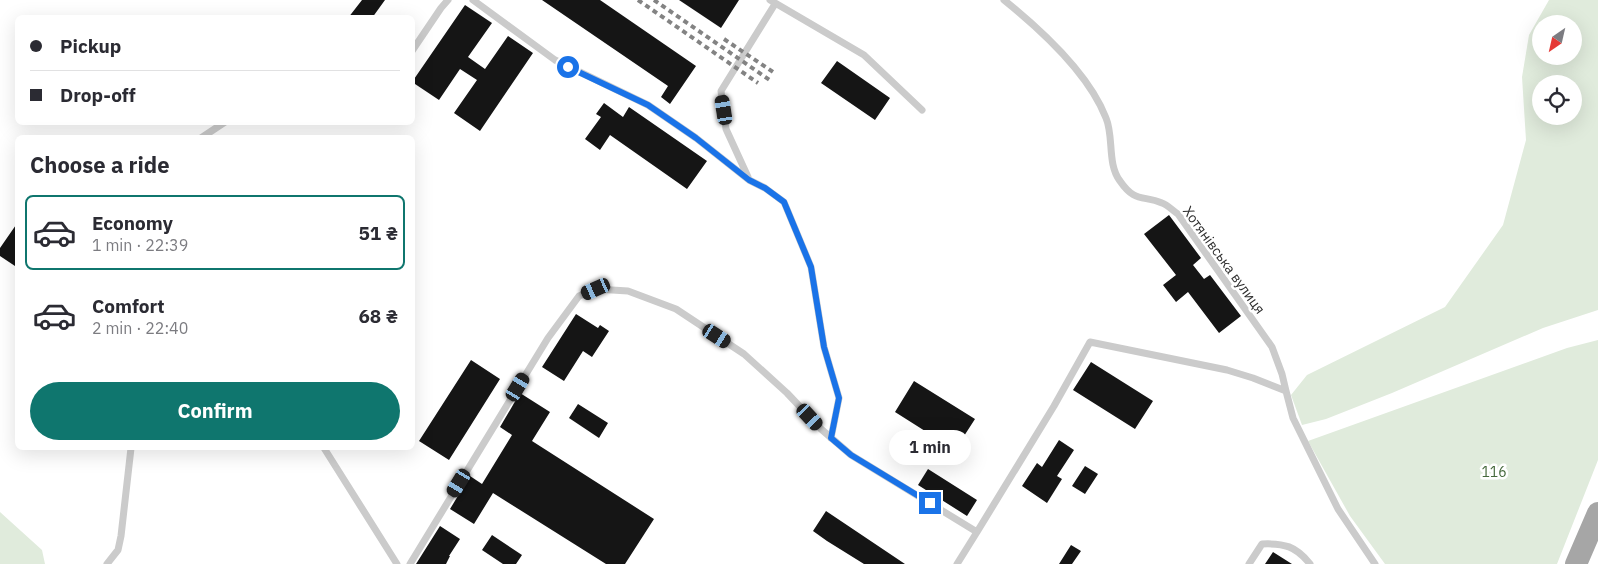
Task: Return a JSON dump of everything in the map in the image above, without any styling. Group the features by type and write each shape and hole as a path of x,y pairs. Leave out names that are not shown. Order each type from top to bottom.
{"main road":[{"path":"1576,564 1598,512"}],"lane":[{"path":"415,47 448,0"},
{"path":"473,0 555,60 648,105 696,138 749,180 765,188 784,202 811,267 824,347 839,398 831,438"},
{"name":"Хотянівська вулиця","path":"1004,0 1024,17 1088,84 1107,119 1113,164 1119,181 1135,198 1163,203 1178,214 1272,347 1282,374 1293,418 1338,509 1375,564"},
{"path":"749,180 726,129 721,91 773,2 864,56 922,110"},
{"path":"206,135 220,125"},
{"path":"410,564 548,338 579,296 596,289 628,291 676,309 744,354 851,455 977,532"},
{"path":"957,564 1054,406 1090,342 1227,370 1286,391"},
{"path":"107,564 118,550 121,536 131,450"},
{"path":"325,450 397,564"},
{"path":"1249,564 1262,544 1281,543 1300,552 1310,564"}],"green space":[{"path":"1549,0 1598,0 1598,310 1543,328 1392,393 1326,419 1302,425 1291,395 1307,375 1445,307 1503,225 1526,140 1522,77 1529,35 1532,30 1532,65 1582,65 1582,15 1540,15"},
{"name":"116","path":"1598,340 1598,460 1557,564 1385,564 1350,516 1308,441 1567,348"},
{"path":"0,512 42,550 45,564 0,564"}],"building":[{"path":"362,0 385,0 374,15 350,15"},
{"path":"542,0 600,0 696,66 670,104 661,97 668,86"},
{"path":"679,0 739,0 721,28"},
{"path":"465,5 492,23 468,57 485,69 508,36 533,53 480,131 454,113 477,80 460,69 439,100 415,84 415,78"},
{"path":"837,61 890,98 875,120 821,83"},
{"path":"604,103 623,117 629,107 707,161 687,189 610,135 600,150 585,139 601,117 596,114"},
{"path":"1169,215 1201,258 1193,265 1204,279 1210,275 1241,316 1219,333 1188,292 1176,302 1163,285 1176,275 1144,234"},
{"path":"15,226 15,266 0,256 0,248"},
{"path":"576,314 598,328 600,325 609,331 592,357 583,351 564,381 542,367"},
{"path":"471,360 500,379 449,460 419,441"},
{"path":"1091,362 1153,401 1135,429 1073,390"},
{"path":"914,381 975,419 955,450 895,412"},
{"path":"520,393 550,412 532,441 654,519 625,564 606,564 493,493 474,524 450,509 470,476 482,484 512,435 500,427"},
{"path":"578,404 608,423 599,438 569,418"},
{"path":"1059,440 1074,450 1057,476 1062,479 1047,503 1022,486 1037,463 1042,467"},
{"path":"1085,466 1098,474 1085,494 1072,486"},
{"path":"928,469 977,500 967,516 918,485"},
{"path":"826,511 905,564 864,564 827,541 813,531"},
{"path":"440,526 460,539 446,564 416,564"},
{"path":"492,535 522,555 516,564 503,564 482,550"},
{"path":"1071,545 1081,551 1072,564 1059,564"},
{"path":"1273,552 1292,564 1265,564"}],"railway":[{"path":"638,0 758,83"},
{"path":"654,0 771,81"},
{"path":"724,39 776,74"}],"route":[{"path":"568,67 648,105 696,138 749,180 765,188 784,202 811,267 824,347 839,398 831,438 851,455 930,503"}]}
